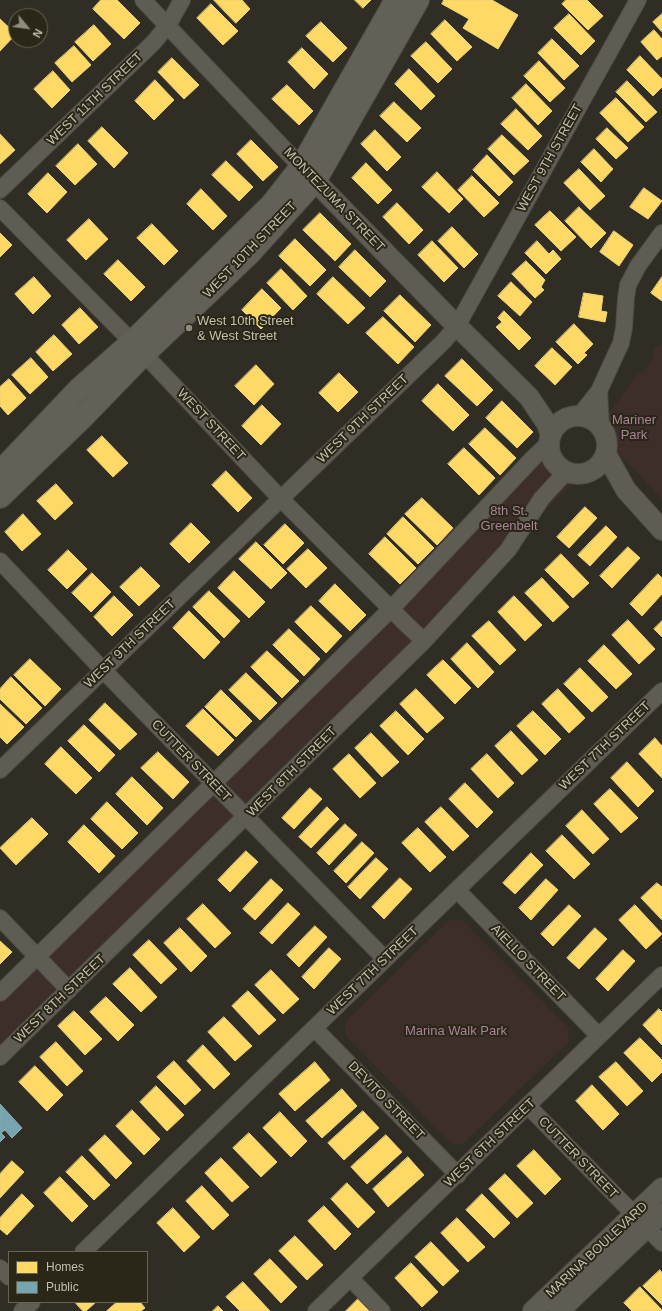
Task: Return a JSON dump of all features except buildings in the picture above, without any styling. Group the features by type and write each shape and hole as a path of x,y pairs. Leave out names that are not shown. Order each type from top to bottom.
{"main road":[{"name":"WEST 10TH STREET","path":"308,174 396,0"},
{"name":"WEST 10TH STREET","path":"0,472 79,390 138,348 250,253 308,174 418,0"},
{"name":"WEST 10TH STREET","path":"0,497 83,417 138,348"}],"street":[{"name":"MONTEZUMA STREET","path":"143,0 308,174 529,398 547,424 550,439"},
{"name":"WEST 11TH STREET","path":"0,190 153,43 168,25 182,0"},
{"name":"WEST 9TH STREET","path":"0,770 443,342 457,326 638,0"},
{"name":"WEST STREET","path":"0,208 138,348 281,499 424,641"},
{"path":"574,416 599,391 621,343 628,285 638,266 662,233"},
{"path":"599,391 601,426"},
{"name":"MONTEZUMA STREET","path":"529,398 553,411 574,416"},
{"path":"0,993 391,609 533,458 550,439 557,424 565,418 584,416 594,420 601,426 606,435 608,445 606,454 601,463 589,472"},
{"path":"550,439 549,450 553,459 558,466 566,472 576,474 589,472 601,475 626,490"},
{"path":"606,454 626,490 662,530"},
{"name":"WEST 8TH STREET","path":"0,1057 424,641 508,550 542,498 566,472"},
{"name":"CUTTER STREET","path":"0,561 245,818 385,959"},
{"name":"WEST 7TH STREET","path":"84,1251 662,691"},
{"name":"AIELLO STREET","path":"457,890 599,1036"},
{"path":"0,918 69,990"},
{"name":"WEST 6TH STREET","path":"316,1311 458,1175 662,975"},
{"name":"DEVITO STREET","path":"314,1028 458,1175"},
{"name":"CUTTER STREET","path":"528,1106 662,1243"},
{"name":"MARINA BOULEVARD","path":"559,1311 641,1221 662,1188"},
{"name":"MARINA BOULEVARD","path":"533,1311 641,1221 662,1213"},
{"path":"0,1268 8,1276"},
{"path":"350,1278 382,1311"},
{"path":"22,1311 31,1303"},
{"path":"33,1303 42,1311"}],"green space":[{"name":"Mariner Park","path":"662,344 662,499 601,435 599,427 636,376 649,365 654,349"},
{"name":"8th St. Greenbelt","path":"546,454 571,485 0,1046 0,998"},
{"name":"Marina Walk Park","path":"449,920 462,920 568,1027 569,1042 463,1144 451,1144 345,1035 345,1022"}],"place":[{"name":"West 10th Street & West Street","path":"189,328"}]}
